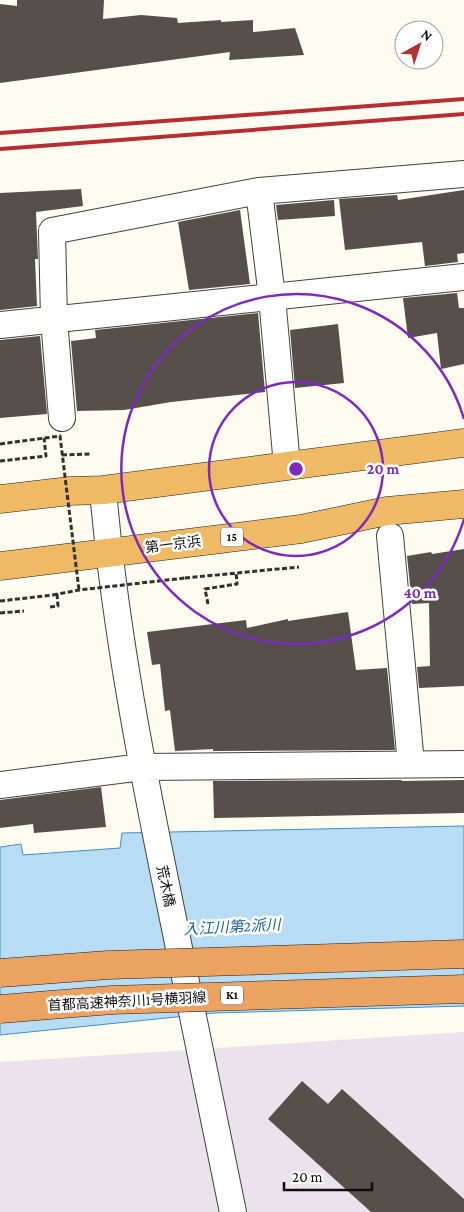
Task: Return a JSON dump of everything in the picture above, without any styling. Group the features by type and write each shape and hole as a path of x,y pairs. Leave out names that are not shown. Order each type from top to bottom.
{"highway":[{"path":"0,499 70,491 103,490 464,443"},
{"name":"第一京浜","path":"0,566 108,551 301,529 387,511 464,504"},
{"path":"0,973 108,965 464,954"},
{"name":"首都高速神奈川1号横羽線","path":"0,1009 112,1000 464,989"}],"street":[{"path":"62,418 54,319 52,231 259,191 464,174"},
{"path":"259,191 272,297 287,466"},
{"path":"0,325 464,277"},
{"name":"荒木橋","path":"103,490 108,551 142,767 233,1212"},
{"path":"390,536 411,764"},
{"path":"0,785 142,767 464,764"}],"path":[{"path":"0,444 60,436 78,590"},
{"path":"62,455 91,454"},
{"path":"0,461 46,456"},
{"path":"0,601 236,572 299,567"},
{"path":"208,604 205,589 237,584 236,572"},
{"path":"50,608 58,606 57,594"},
{"path":"0,613 24,611"}],"shaded area":[{"path":"464,1032 464,1212 0,1212 0,1062"}],"water":[{"name":"入江川第2派川","path":"464,826 464,1006 215,1013 0,1035 0,847 21,844 23,855 120,848 122,833"}],"building":[{"path":"17,0 104,0 103,19 141,15 177,18 178,23 253,20 253,32 295,28 304,55 229,60 230,52 0,83 0,4 17,6"},
{"path":"81,189 83,206 36,212 37,306 0,310 0,193"},
{"path":"464,190 464,253 457,254 458,262 425,266 422,242 345,250 339,199 397,195 398,200"},
{"path":"334,200 335,216 278,220 276,205"},
{"path":"240,210 250,284 189,290 178,222"},
{"path":"457,293 459,308 464,308 464,364 441,369 437,333 408,338 403,298"},
{"path":"258,313 265,392 171,402 124,410 77,411 71,341 96,338 95,330"},
{"path":"338,324 344,383 295,388 290,330"},
{"path":"40,336 47,414 0,418 0,340"},
{"path":"464,549 464,686 419,688 417,667 430,666 429,603 412,604 407,556"},
{"path":"348,612 356,670 387,668 395,750 213,751 213,749 175,751 170,710 165,711 160,664 152,665 147,632 246,620 247,628 288,619 288,621"},
{"path":"464,780 464,813 214,818 213,781"},
{"path":"101,787 106,827 34,833 33,824 0,828 0,800"},
{"path":"302,1081 328,1104 342,1089 464,1199 464,1212 371,1212 268,1119"}],"railway":[{"path":"0,133 464,99"},
{"path":"0,149 464,114"}]}
